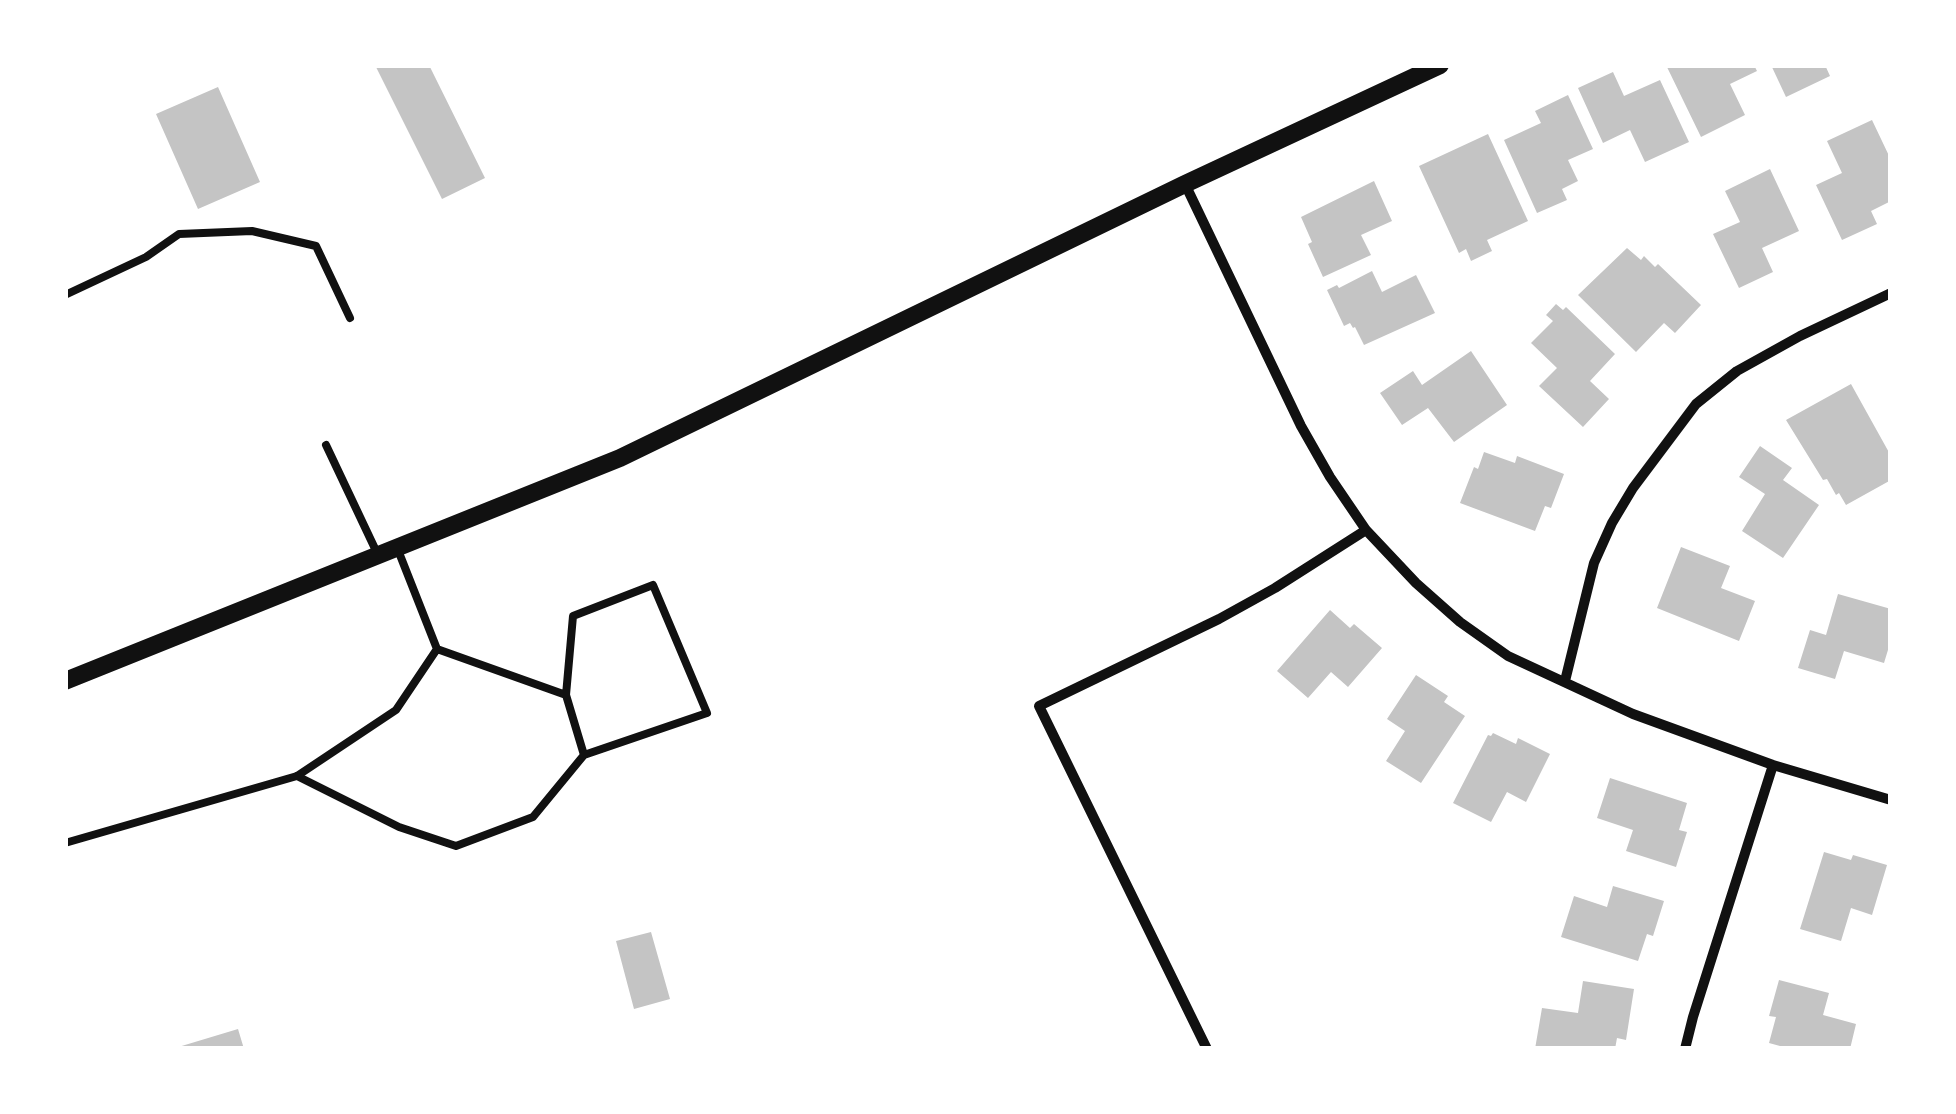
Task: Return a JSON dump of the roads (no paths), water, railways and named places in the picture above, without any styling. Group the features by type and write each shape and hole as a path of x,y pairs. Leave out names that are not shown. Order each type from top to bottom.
{"street":[{"path":"65,681 620,458 1440,65"},
{"path":"1185,184 1301,426 1330,477 1366,530 1416,584 1508,656 1633,714 1773,765 1891,800"},
{"path":"1565,681 1594,564 1612,523 1633,488 1696,404 1737,370 1891,294"},
{"path":"1207,1049 1039,706 1233,611 1366,530"},
{"path":"1685,1049 1773,765"}],"lane":[{"path":"65,295 146,257 179,234 252,231 316,246 350,318"},
{"path":"326,445 378,555"},
{"path":"397,548 437,649 566,695"},
{"path":"297,776 400,826 456,846 533,817 584,755 707,714 653,585 573,616 566,695 584,755"},
{"path":"65,843 297,776 396,710 437,649"}]}
